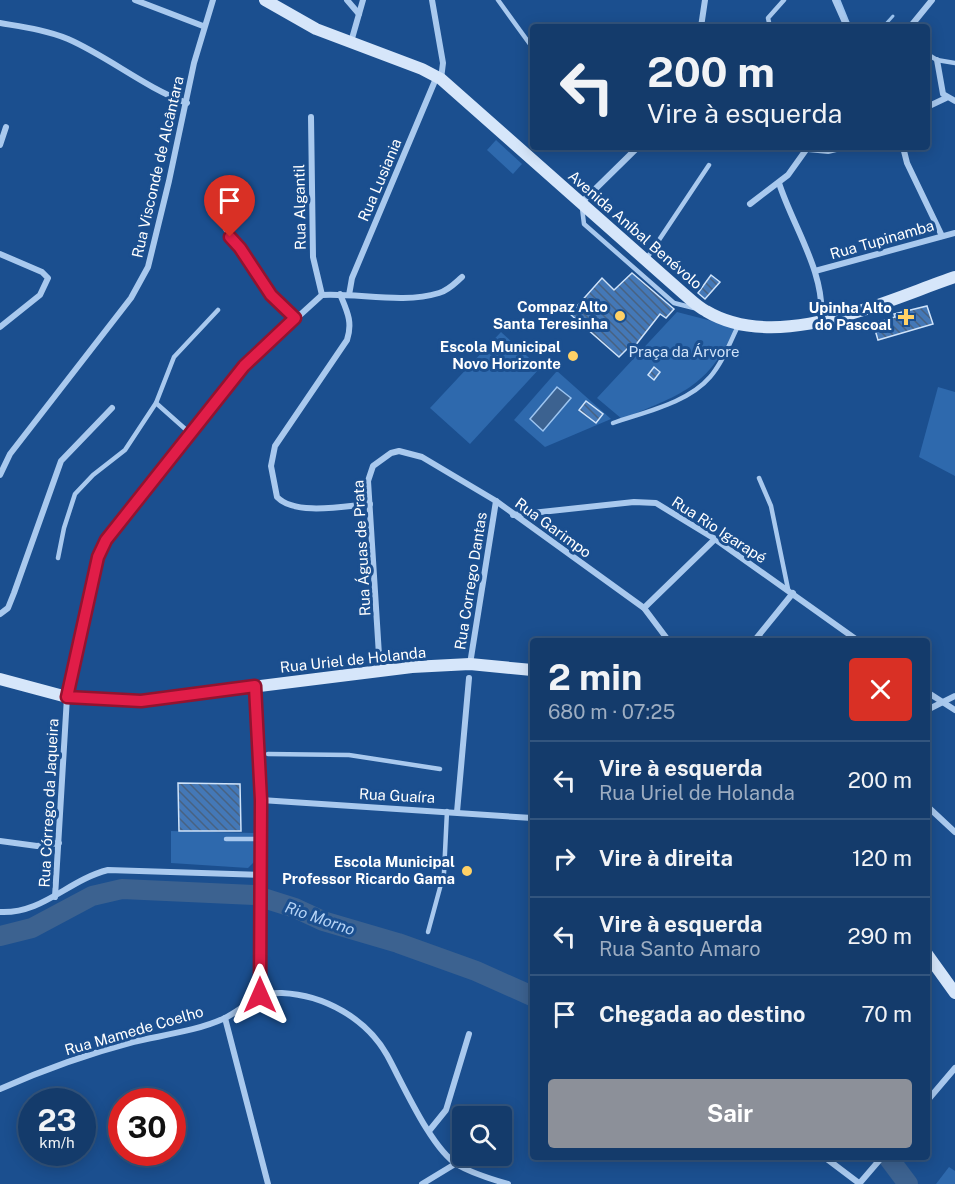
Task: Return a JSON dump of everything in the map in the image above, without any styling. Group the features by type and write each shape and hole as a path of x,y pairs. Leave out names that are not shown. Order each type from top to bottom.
{"street":[{"path":"135,0 203,26"},
{"name":"Rua Visconde de Alcântara","path":"0,475 10,454 131,298 142,280 151,258 203,26 213,0"},
{"name":"Avenida Aníbal Benévolo","path":"265,0 316,29 439,77 530,149"},
{"path":"346,0 359,14"},
{"path":"351,42 363,0"},
{"path":"432,0 442,49 439,77"},
{"path":"701,24 705,0"},
{"path":"835,0 846,24"},
{"path":"912,24 932,0"},
{"path":"0,23 40,30 68,40 143,83 187,103"},
{"path":"937,60 946,98"},
{"name":"Rua Lusiania","path":"349,295 352,278 439,77"},
{"path":"930,106 946,98 955,100"},
{"name":"Rua Algantil","path":"311,117 313,257 322,295"},
{"path":"0,146 6,127"},
{"name":"Avenida Aníbal Benévolo","path":"531,150 581,202 705,311 739,324 768,328 821,321 955,278"},
{"path":"581,202 635,150"},
{"path":"750,204 779,183 796,166 807,150"},
{"path":"904,150 907,163 942,236"},
{"path":"779,183 815,271 822,308 821,321"},
{"path":"226,214 226,229 230,237 240,248 271,295 295,318"},
{"name":"Rua Tupinamba","path":"815,271 955,233"},
{"path":"0,254 42,272 48,278 40,295 0,327"},
{"path":"322,295 397,297 431,295 448,289 462,277"},
{"path":"340,294 352,327 347,340 292,417 272,453 274,489 282,502 297,506 322,508 370,504"},
{"name":"Rua Córrego da Jaqueira","path":"55,897 67,697 101,549 244,366 322,295"},
{"path":"0,615 8,608 14,593 61,460 112,408"},
{"name":"Rua Águas de Prata","path":"380,671 368,480 373,466 391,453 410,453"},
{"name":"Rua Garimpo","path":"410,453 428,460 496,501 512,515 644,608 666,638"},
{"name":"Rua Corrego Dantas","path":"470,664 496,501"},
{"name":"Rua Rio Igarapé","path":"512,515 648,501 670,510 715,539 854,638"},
{"path":"644,608 715,539"},
{"path":"756,638 791,591"},
{"name":"Rua Uriel de Holanda","path":"0,679 67,697 141,701 380,671 470,664 530,670"},
{"path":"457,812 469,678"},
{"path":"255,686 261,800 260,995 281,993 308,997 334,1006 353,1016 377,1039 429,1131 452,1160"},
{"path":"930,694 955,710"},
{"path":"930,708 955,696"},
{"path":"258,753 268,754"},
{"name":"Rua Guaíra","path":"261,800 530,818"},
{"path":"930,809 955,832"},
{"path":"0,841 37,846 59,843"},
{"path":"0,912 26,911 94,874 108,870 261,875"},
{"path":"930,958 955,993"},
{"name":"Rua Mamede Coelho","path":"0,1089 48,1068 98,1052 225,1018 260,995"},
{"path":"225,1018 268,1184"},
{"path":"429,1131 446,1110 469,1034"},
{"path":"930,1092 955,1068"},
{"path":"828,1160 859,1184 880,1160"},
{"path":"422,1184 452,1166"},
{"path":"460,1166 508,1184"}],"lane":[{"path":"498,0 530,44"},
{"path":"769,24 768,18 784,0"},
{"path":"930,56 937,60 955,63"},
{"path":"645,260 709,165"},
{"path":"581,202 584,224 674,303 705,311"},
{"path":"58,558 64,528 75,494 93,475 125,450 156,403 174,357 218,310"},
{"path":"613,423 682,397 708,380 718,367 739,324"},
{"path":"156,403 192,435"},
{"path":"759,478 771,506 791,591"},
{"path":"268,754 349,755 440,769"},
{"path":"428,932 444,873 447,811"},
{"path":"226,839 261,839"}],"green space":[{"path":"496,140 522,164 513,174 487,150"},
{"name":"Praça da Árvore","path":"677,312 735,327 725,347 703,377 676,395 622,419 597,398"},
{"path":"501,332 540,368 470,444 430,408"},
{"path":"557,371 611,419 545,447 514,420"},
{"path":"938,387 955,392 955,476 919,457"},
{"path":"171,831 254,833 255,861 248,868 171,863"},
{"path":"949,1167 955,1171 955,1184 936,1184"}],"shaded area":[{"path":"557,387 571,398 543,431 530,419"}],"building":[{"path":"632,273 674,309 666,318 660,314 631,351 628,348 619,357 570,314 602,278 614,290"},
{"path":"711,275 720,282 705,299 698,293"},
{"path":"927,306 933,324 878,340 873,323 895,317 894,314"},
{"path":"654,367 660,372 654,380 648,375"},
{"path":"586,401 603,414 596,423 579,410"},
{"path":"178,783 240,784 241,831 179,831"}],"waterway":[{"path":"839,0 849,24"},
{"path":"886,24 893,16"},
{"name":"Rio Morno","path":"0,936 32,928 92,896 122,889 254,895 295,908 323,921 398,943 476,971 530,995"},
{"name":"Rio Morno","path":"890,1160 908,1184"}],"place":[{"name":"Compaz Alto Santa Teresinha","path":"620,316"},
{"name":"Upinha Alto do Pascoal","path":"906,317"},
{"name":"Escola Municipal Novo Horizonte","path":"573,356"},
{"name":"Escola Municipal Professor Ricardo Gama","path":"467,871"}],"route":[{"path":"230,237 248,258 271,295 295,318 244,366 192,435 106,540 98,557 67,697 141,701 255,686 261,800 260,995"}]}
